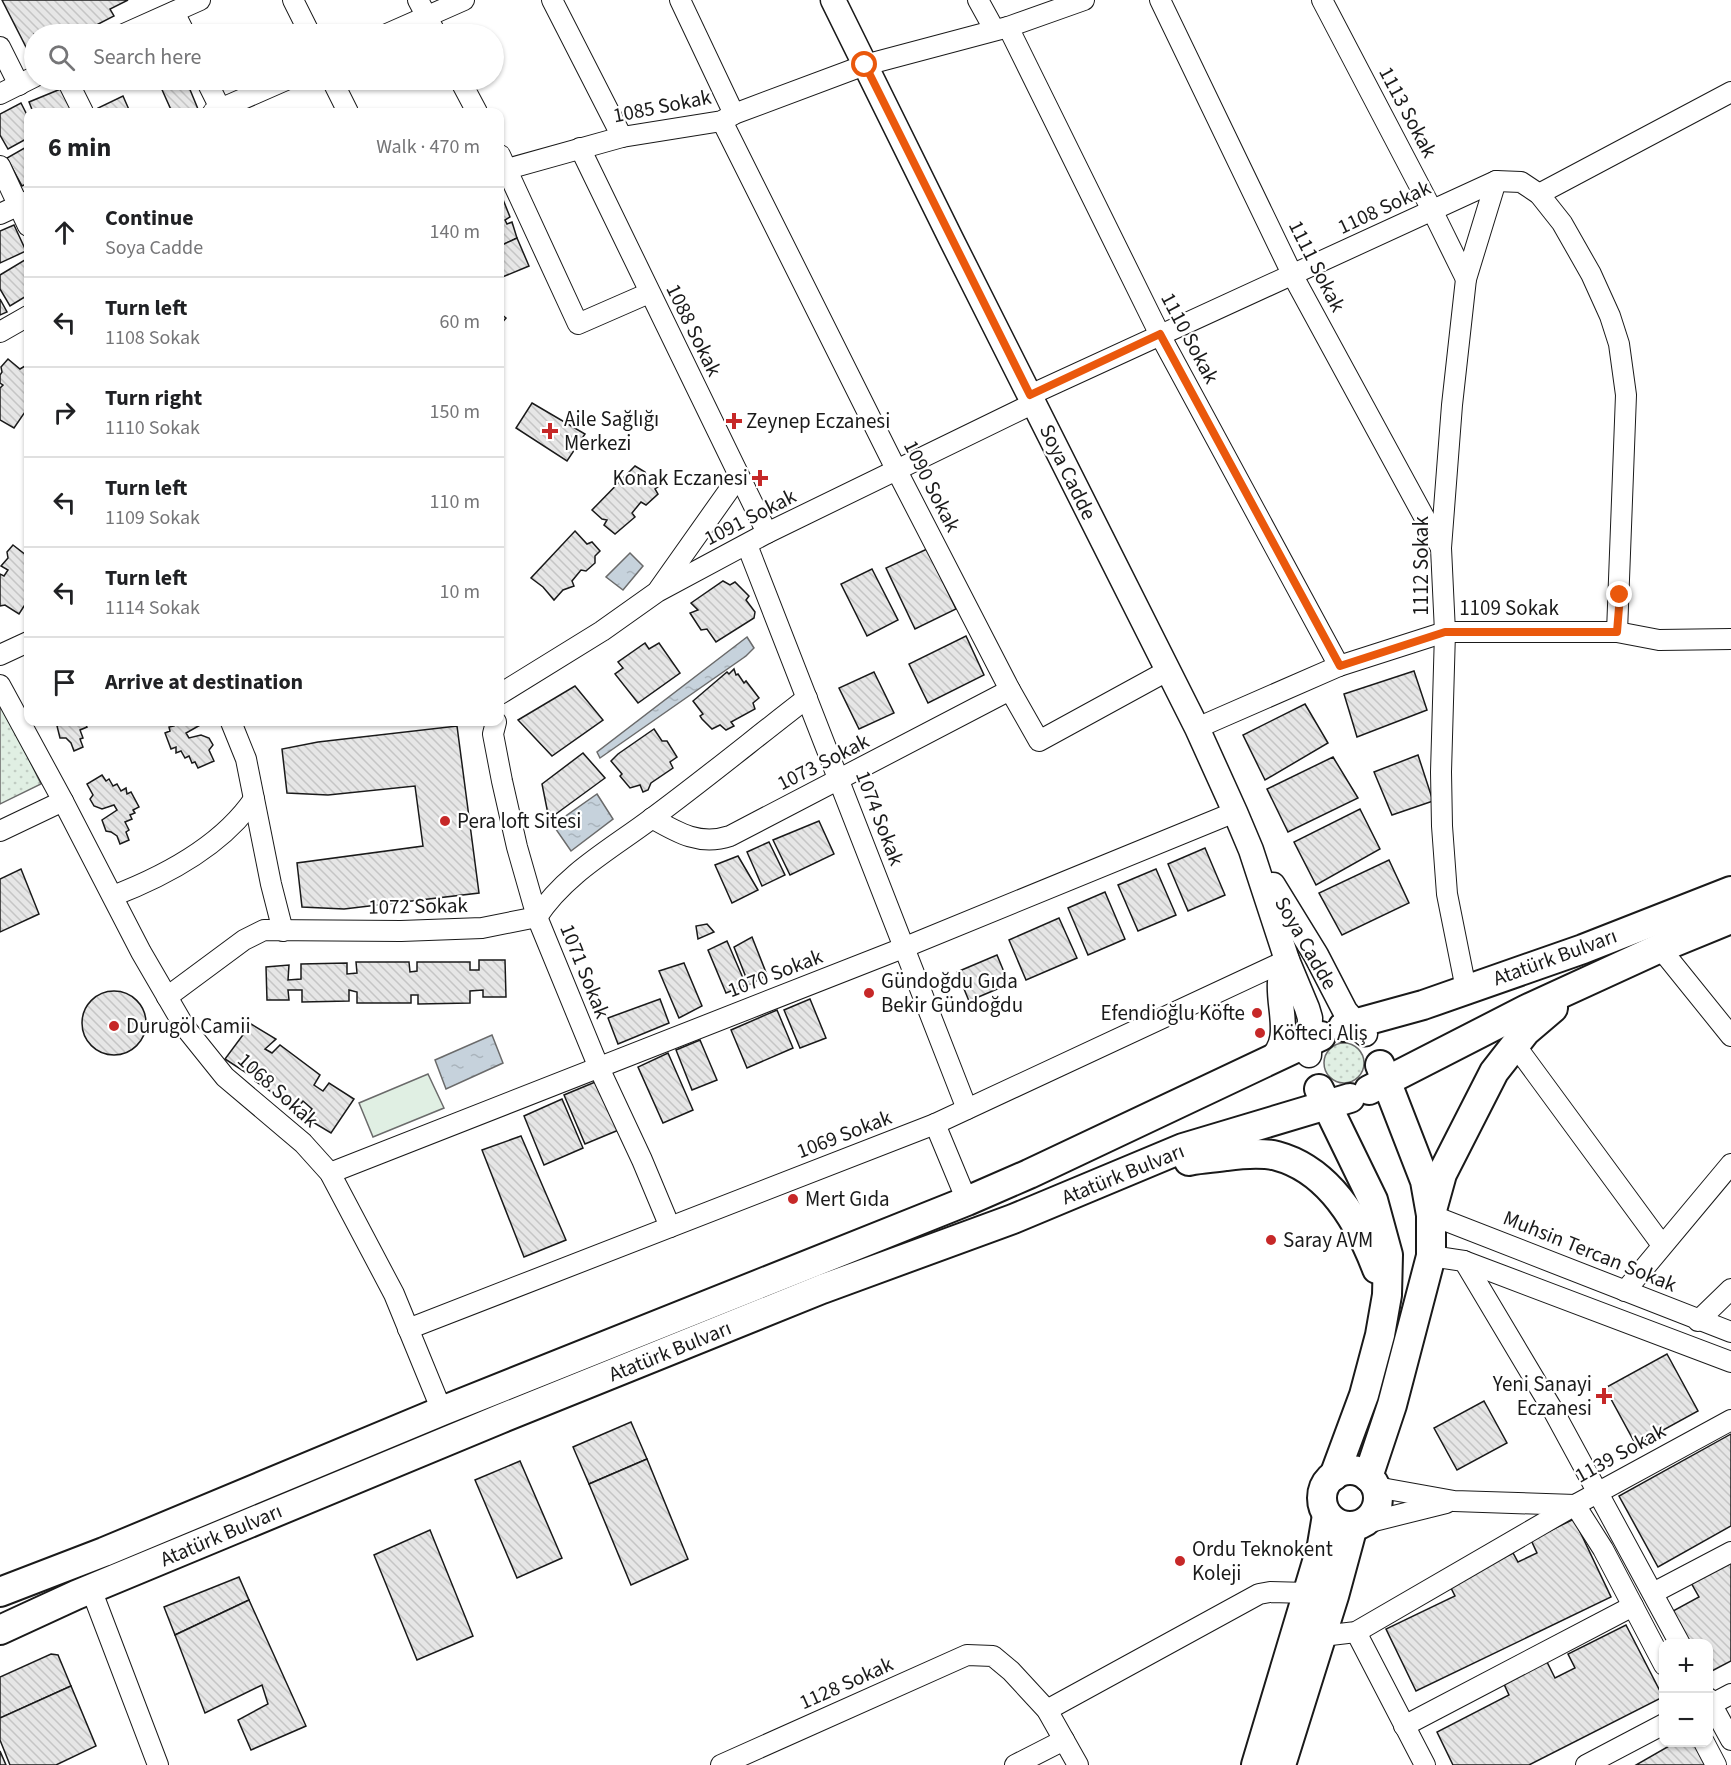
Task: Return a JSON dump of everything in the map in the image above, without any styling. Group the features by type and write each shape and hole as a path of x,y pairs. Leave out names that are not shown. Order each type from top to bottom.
{"highway":[{"name":"Atatürk Bulvarı","path":"0,1592 104,1552 442,1411 967,1201 1268,1062 1334,1036 1583,949 1731,891"},
{"name":"Atatürk Bulvarı","path":"0,1630 91,1589 500,1419 800,1298 1061,1199 1183,1148 1354,1088 1660,948 1731,919"},
{"path":"1431,1215 1442,1174 1494,1072 1526,1031 1557,1003 1605,975"},
{"path":"1256,1765 1322,1545 1347,1522 1370,1518 1376,1510 1378,1501 1372,1482 1431,1256 1431,1215 1425,1181 1354,1088 1312,1078 1309,1067 1334,1036 1373,1042 1378,1053 1354,1088 1373,1200 1388,1255 1387,1295 1380,1335 1364,1395 1335,1476"},
{"path":"1061,1199 1195,1160 1243,1154 1274,1155 1289,1160 1316,1177 1335,1194 1354,1219 1368,1244 1387,1295"},
{"path":"1347,1522 1322,1498 1328,1482 1335,1476 1351,1471 1372,1482"},
{"path":"1281,1765 1322,1636 1347,1522"}],"main road":[{"name":"Soya Cadde","path":"834,0 1197,728 1251,850 1287,960 1310,1018 1334,1036 1345,1011 1316,955 1251,850"},
{"name":"Soya Cadde","path":"1268,1062 1275,1057 1283,1042 1280,979 1287,960"}],"street":[{"path":"293,0 305,24"},
{"path":"400,24 422,8 464,0"},
{"path":"552,0 622,137"},
{"name":"1090 Sokak","path":"681,0 728,117 897,471 1010,690 1039,741 1167,671"},
{"name":"1110 Sokak","path":"978,0 1001,28 1160,334 1340,666"},
{"name":"1085 Sokak","path":"504,166 622,137 728,117 865,65 1001,28 1084,0"},
{"name":"1111 Sokak","path":"1160,0 1293,276 1441,548"},
{"name":"1113 Sokak","path":"1322,0 1466,279"},
{"path":"147,24 194,1"},
{"path":"422,8 431,24"},
{"path":"174,12 180,24"},
{"path":"0,47 24,77"},
{"path":"0,94 24,82"},
{"path":"72,90 81,108"},
{"path":"210,90 217,108"},
{"path":"225,108 264,90"},
{"path":"337,90 346,108"},
{"path":"465,90 475,108"},
{"path":"1539,194 1731,92"},
{"name":"1088 Sokak","path":"580,148 767,533"},
{"path":"0,166 23,203 0,214"},
{"path":"504,170 578,324 649,293"},
{"path":"1496,181 1521,182 1539,194 1562,223 1591,274 1610,316 1618,344 1626,395 1617,632"},
{"name":"1108 Sokak","path":"1032,399 1160,334 1293,276 1496,181"},
{"name":"1112 Sokak","path":"1466,989 1447,894 1442,825 1441,772 1445,632 1441,548 1452,405 1466,279 1496,181"},
{"path":"0,332 24,318"},
{"name":"1091 Sokak","path":"504,694 602,631 657,592 767,533 897,471 1032,399"},
{"path":"657,592 739,476"},
{"name":"1074 Sokak","path":"747,545 967,1109"},
{"name":"1109 Sokak","path":"1197,728 1340,666 1445,632 1617,632 1659,640 1731,639"},
{"path":"0,655 24,644"},
{"name":"1068 Sokak","path":"0,687 184,1026 225,1077 303,1143 330,1173 394,1294 442,1411"},
{"name":"1073 Sokak","path":"652,818 677,833 696,838 716,840 730,836 1010,690"},
{"path":"537,917 548,900 578,871 652,818 807,698"},
{"path":"233,726 246,759 271,884 283,931"},
{"name":"1071 Sokak","path":"495,726 493,734 502,781 517,847 537,917 599,1068 670,1227"},
{"path":"113,896 180,863 222,836 243,815 254,799"},
{"path":"0,831 63,801"},
{"name":"1070 Sokak","path":"330,1173 903,948 1235,812"},
{"name":"1072 Sokak","path":"167,997 244,940 264,930 401,932 482,928 537,917"},
{"path":"1660,948 1731,1036"},
{"name":"1069 Sokak","path":"408,1329 935,1124 1287,960"},
{"path":"1515,1045 1662,1245"},
{"path":"935,1124 967,1201"},
{"path":"1625,1291 1731,1164"},
{"name":"Muhsin Tercan Sokak","path":"1431,1215 1731,1332"},
{"path":"1431,1256 1464,1261 1731,1362"},
{"path":"1464,1261 1554,1412 1677,1639"},
{"path":"1698,1321 1731,1289"},
{"name":"1139 Sokak","path":"1372,1482 1454,1501 1575,1505 1731,1420"},
{"name":"1139 Sokak","path":"1347,1522 1454,1501"},
{"path":"1322,1636 1356,1632 1575,1505 1603,1549 1659,1655"},
{"path":"1653,1593 1731,1552"},
{"path":"91,1589 158,1765"},
{"path":"1078,1765 1047,1710 1259,1594 1308,1593"},
{"path":"1404,1726 1633,1606"},
{"path":"1356,1632 1425,1765"},
{"name":"1128 Sokak","path":"721,1765 967,1655 993,1656 1011,1671 1047,1710"},
{"path":"1713,1700 1731,1694"},
{"path":"1713,1707 1731,1740"},
{"path":"1586,1765 1659,1727"},
{"path":"1015,1765 1064,1740"},
{"path":"1706,1747 1716,1765"}],"green space":[{"path":"4,707 41,784 0,804 0,709"},
{"path":"1344,1043 1352,1044 1358,1049 1363,1055 1363,1071 1358,1077 1352,1082 1344,1083 1336,1082 1330,1077 1325,1071 1324,1063 1325,1055 1330,1049 1336,1044"},
{"path":"428,1074 444,1108 373,1137 359,1103"}],"water":[{"path":"630,553 643,566 623,590 606,577"},
{"path":"747,637 754,648 746,656 600,758 597,752"},
{"path":"597,794 613,819 571,851 553,825"},
{"path":"492,1035 503,1063 446,1089 435,1060"}],"building":[{"path":"2,0 128,0 110,9 114,16 98,24 24,24 24,43"},
{"path":"58,90 64,90 71,108 31,108 29,102"},
{"path":"162,90 190,90 198,108 170,108"},
{"path":"123,96 128,108 98,108"},
{"path":"21,103 24,109 24,140 8,149 0,135 0,114"},
{"path":"24,148 24,185 22,186 7,158"},
{"path":"504,202 510,217 505,220 507,224 512,222 517,238 504,244"},
{"path":"14,225 24,247 24,252 0,263 0,231"},
{"path":"517,238 529,266 504,276 504,244"},
{"path":"24,260 24,297 10,306 0,289 0,275"},
{"path":"0,299 7,312 0,315"},
{"path":"8,359 20,369 24,367 24,413 14,428 0,420 0,388 3,385 0,383 1,367"},
{"name":"Aile Sağlığı Merkezi","path":"532,403 585,434 567,461 516,428"},
{"path":"635,466 645,472 647,477 651,474 662,484 655,489 658,494 646,505 641,502 632,513 635,517 615,534 604,525 607,520 602,519 592,510"},
{"path":"575,531 587,544 592,542 600,551 595,556 595,563 586,571 581,570 572,581 574,586 563,590 554,600 531,578"},
{"path":"13,545 24,553 24,606 19,614 5,605 0,606 0,574 4,576 8,570 1,566 8,558 7,552"},
{"path":"927,549 956,609 915,629 886,568"},
{"path":"872,569 898,620 867,636 841,584"},
{"path":"723,581 730,585 735,582 749,596 746,600 755,612 754,618 716,642 707,629 701,630 690,613 698,610 691,603"},
{"path":"966,636 984,675 928,703 909,664"},
{"path":"645,643 649,649 659,643 680,673 638,703 615,674 623,668 618,662"},
{"path":"734,669 736,675 738,674 744,683 746,681 759,698 753,703 755,709 731,722 734,726 726,730 720,725 712,729 702,719 700,716 703,714 693,701 727,672 729,674"},
{"path":"1414,671 1427,710 1357,737 1344,694"},
{"path":"874,672 894,713 859,729 839,688"},
{"path":"575,686 603,720 552,756 518,720"},
{"path":"1305,704 1328,743 1265,780 1243,735"},
{"path":"57,726 87,727 80,730 83,747 74,751 66,738 60,738"},
{"path":"198,726 186,733 189,738 201,735 209,738 213,745 209,750 214,761 198,768 189,756 185,758 181,751 176,753 176,747 171,749 165,733 170,731 169,727"},
{"name":"Pera loft Sitesi","path":"457,726 479,893 344,909 302,907 297,863 423,846 415,786 328,795 287,793 282,749 318,742"},
{"path":"654,729 662,741 667,741 677,757 670,762 673,768 651,783 648,790 643,792 640,785 630,788 611,761"},
{"path":"583,753 605,778 549,819 542,784"},
{"path":"1418,755 1433,801 1392,815 1374,772"},
{"path":"1333,757 1358,798 1288,832 1267,789"},
{"path":"102,775 106,781 109,779 113,786 117,784 121,791 126,788 127,794 131,792 139,807 133,810 135,813 130,815 132,819 125,822 129,830 126,832 129,840 120,844 117,836 106,831 102,820 117,810 114,805 102,809 94,806 90,799 93,795 87,784"},
{"path":"1360,809 1380,849 1316,885 1294,842"},
{"path":"819,821 834,854 790,875 773,840"},
{"path":"769,842 785,875 762,886 747,852"},
{"path":"1205,848 1225,895 1188,911 1168,864"},
{"path":"738,856 758,890 732,903 715,865"},
{"path":"1389,860 1409,903 1342,935 1319,893"},
{"path":"21,869 39,914 0,932 0,879"},
{"path":"1156,869 1176,915 1138,931 1118,885"},
{"path":"1105,892 1125,939 1088,955 1068,908"},
{"path":"1059,918 1077,958 1026,980 1009,940"},
{"path":"707,924 714,932 698,939 696,926"},
{"path":"752,937 767,975 749,985 734,947"},
{"path":"727,941 746,985 726,993 708,950"},
{"path":"997,955 1009,984 969,1001 957,972"},
{"path":"479,960 505,960 506,997 483,997 483,990 470,991 470,1003 418,1004 418,995 411,995 411,1003 357,1003 357,992 349,990 349,1001 302,1002 302,990 288,990 289,1000 267,1000 266,967 289,965 288,980 301,979 301,964 347,963 347,974 357,973 356,962 409,962 410,972 417,971 417,962 470,962 470,970 479,970"},
{"path":"684,963 702,1006 679,1018 659,971"},
{"name":"Durugöl Camii","path":"114,991 132,997 140,1005 146,1023 140,1041 132,1049 114,1055 96,1049 88,1041 82,1023 88,1005 96,997"},
{"path":"660,999 669,1023 618,1044 608,1018"},
{"path":"810,999 826,1038 800,1048 784,1010"},
{"path":"777,1010 793,1048 747,1068 731,1030"},
{"path":"251,1024 276,1039 265,1049 272,1053 280,1045 320,1075 314,1085 323,1091 329,1083 354,1099 331,1133 306,1118 312,1109 303,1101 297,1109 255,1081 261,1071 253,1066 248,1074 225,1059"},
{"path":"700,1040 717,1080 692,1090 676,1050"},
{"path":"668,1053 693,1110 663,1123 638,1067"},
{"path":"600,1080 621,1129 585,1144 564,1095"},
{"path":"562,1099 583,1148 544,1165 524,1116"},
{"path":"521,1136 566,1240 524,1257 482,1150"},
{"path":"1667,1354 1698,1411 1636,1445 1605,1388"},
{"path":"1484,1401 1507,1443 1457,1470 1434,1428"},
{"path":"631,1422 647,1459 589,1484 573,1447"},
{"path":"1731,1434 1731,1526 1658,1567 1619,1496"},
{"path":"647,1459 688,1559 631,1585 589,1484"},
{"path":"520,1461 562,1558 517,1578 475,1480"},
{"path":"1574,1519 1611,1597 1416,1691 1386,1629 1455,1596 1449,1584 1513,1553 1518,1562 1537,1553 1531,1540"},
{"path":"430,1530 473,1636 417,1660 374,1555"},
{"path":"1731,1560 1731,1661 1713,1670 1713,1639 1687,1639 1673,1611 1699,1597 1690,1581"},
{"path":"239,1577 249,1600 175,1635 164,1607"},
{"path":"249,1600 306,1726 251,1750 238,1720 268,1704 262,1685 205,1713 175,1635"},
{"path":"1626,1625 1659,1689 1659,1699 1529,1765 1453,1765 1437,1732 1509,1695 1503,1682 1546,1660 1555,1678 1575,1668 1568,1654"},
{"path":"51,1654 58,1655 71,1686 0,1718 0,1677"},
{"path":"71,1686 96,1746 56,1765 10,1765 0,1740 0,1718"},
{"path":"1667,1747 1697,1747 1706,1765 1636,1765"},
{"path":"0,1751 6,1765 0,1765"}],"place":[{"name":"Zeynep Eczanesi","path":"734,421"},
{"name":"Aile Sağlığı Merkezi","path":"550,431"},
{"name":"Konak Eczanesi","path":"760,478"},
{"name":"Pera loft Sitesi","path":"445,821"},
{"name":"Gündoğdu Gıda Bekir Gündoğdu","path":"869,993"},
{"name":"Efendioğlu Köfte","path":"1257,1013"},
{"name":"Durugöl Camii","path":"114,1026"},
{"name":"Köfteci Aliş","path":"1260,1033"},
{"name":"Mert Gıda","path":"793,1199"},
{"name":"Saray AVM","path":"1271,1240"},
{"name":"Yeni Sanayi Eczanesi","path":"1604,1396"},
{"name":"Ordu Teknokent Koleji","path":"1180,1561"}],"route":[{"path":"865,65 1030,395 1160,334 1340,666 1445,632 1617,632 1620,595"}]}
